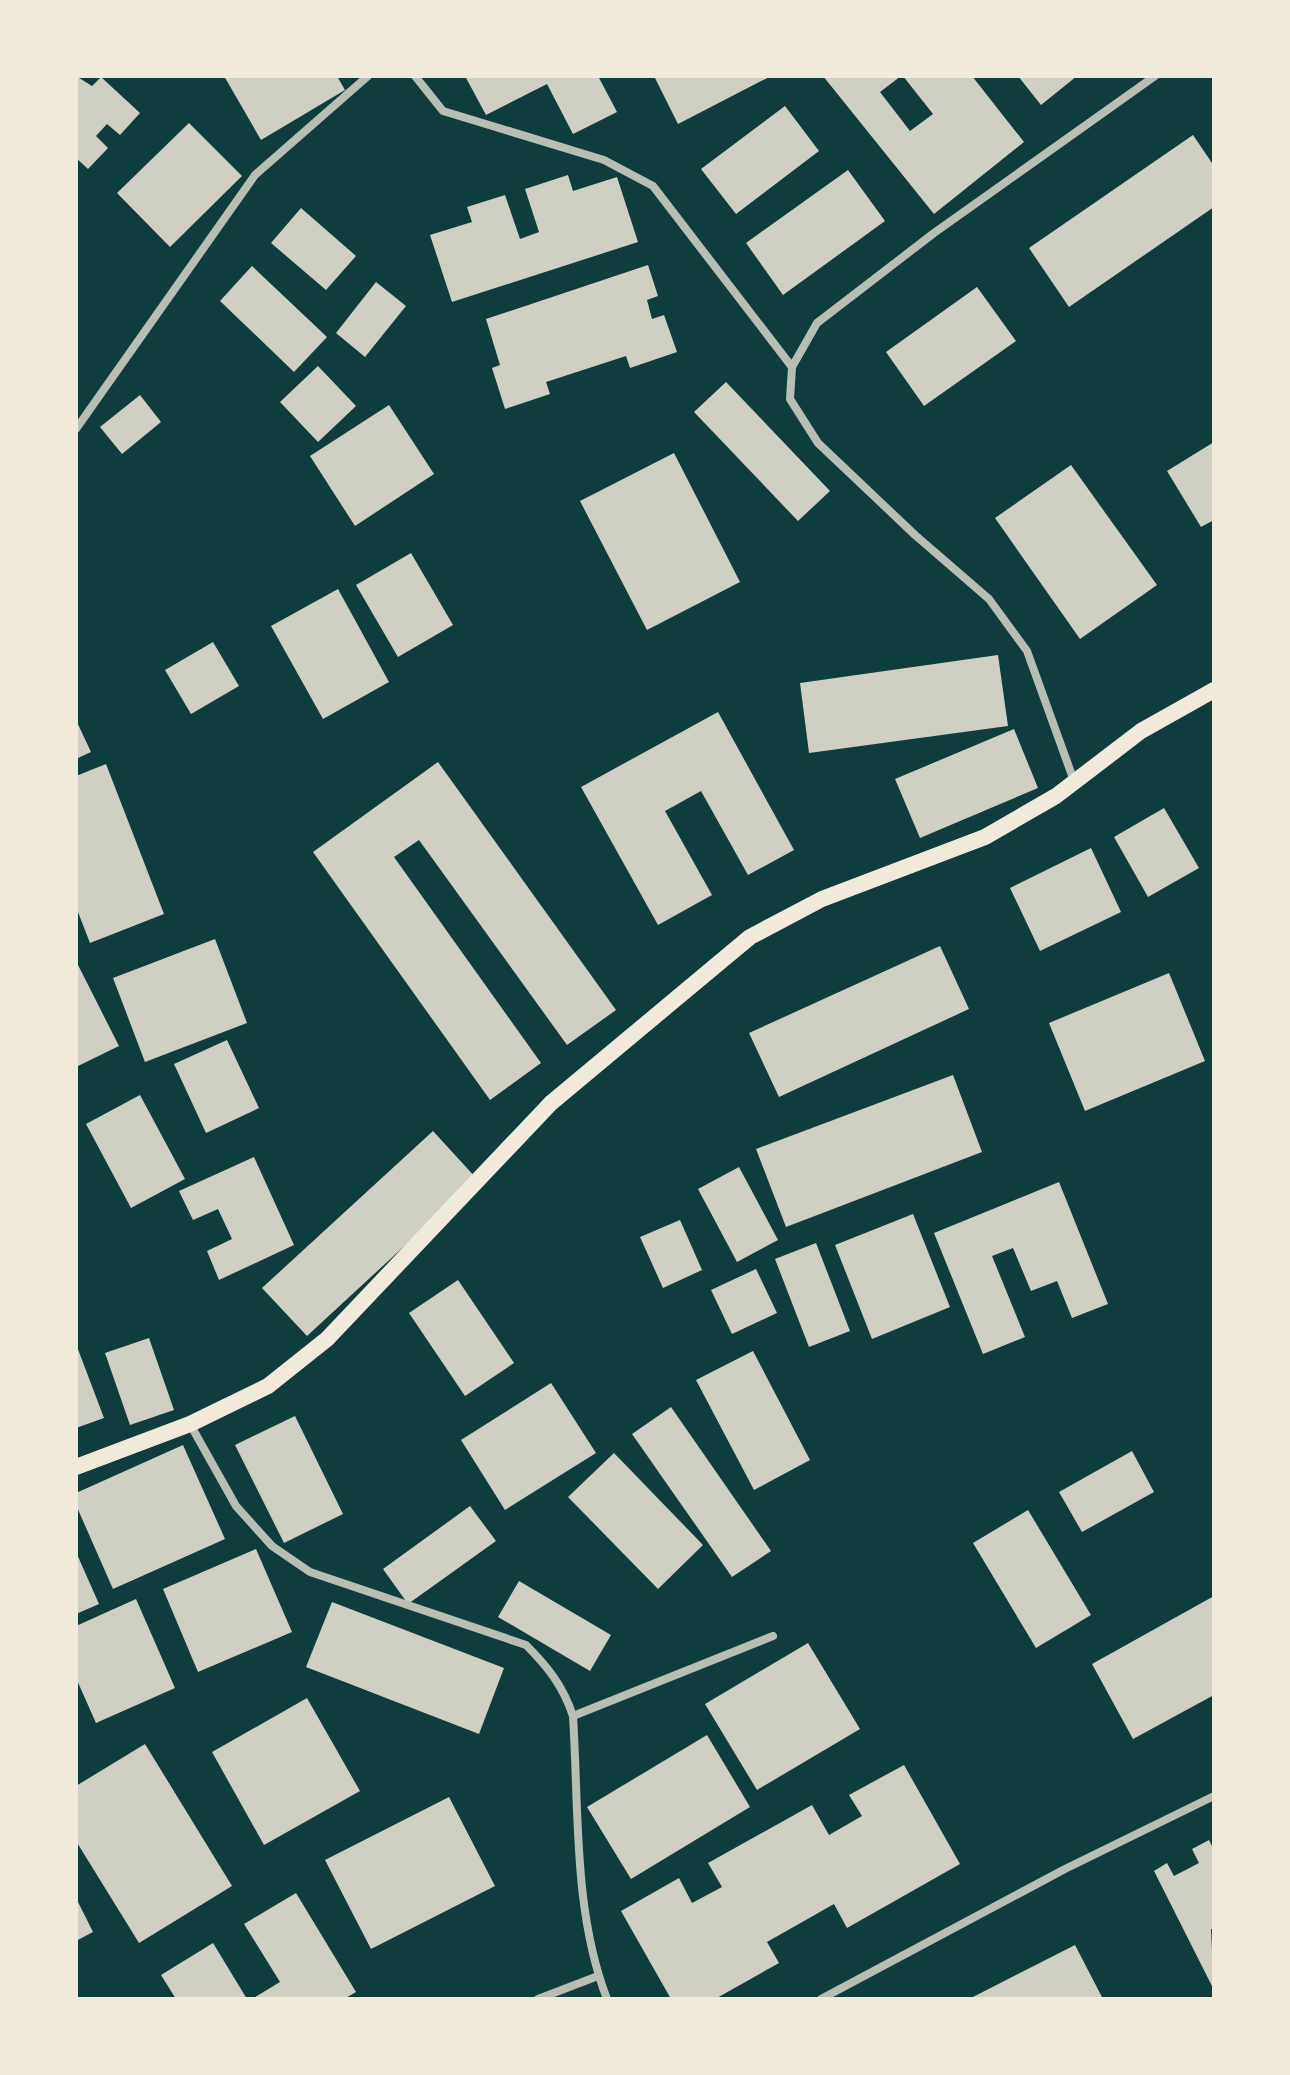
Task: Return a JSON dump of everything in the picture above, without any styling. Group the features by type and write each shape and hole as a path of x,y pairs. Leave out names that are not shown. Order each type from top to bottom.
{"main road":[{"path":"76,1467 190,1424 268,1386 327,1339 551,1103 750,937 822,899 985,837 1074,782 1141,731 1214,690"}],"street":[{"path":"76,429 255,175 368,76"},
{"path":"415,76 443,111 604,160 653,186 792,367"},
{"path":"1074,782 1027,651 989,599 915,535 818,443 790,399 792,367 817,323 934,233 1155,76"},
{"path":"190,1424 236,1506 272,1546 310,1572 526,1645 551,1670 564,1691 573,1716 585,1912 598,1976 607,1999"},
{"path":"573,1716 773,1636"},
{"path":"821,1999 1065,1869 1214,1796"},
{"path":"538,1999 598,1976"}],"building":[{"path":"76,76 92,86 101,77 140,113 120,135 107,124 96,136 108,148 88,169 76,158"},
{"path":"224,76 337,76 345,90 261,140"},
{"path":"465,76 598,76 617,112 573,134 547,84 486,115"},
{"path":"771,76 678,124 655,78"},
{"path":"823,76 901,76 880,92 910,131 933,114 903,76 972,76 1024,142 934,214"},
{"path":"1018,76 1077,76 1041,105"},
{"path":"785,106 819,151 736,214 701,169"},
{"path":"189,123 242,176 170,247 117,193"},
{"path":"1193,135 1214,166 1214,207 1069,307 1029,248"},
{"path":"848,170 885,221 783,295 746,243"},
{"path":"568,175 573,191 617,177 638,242 452,302 430,235 472,222 467,207 505,195 520,239 539,232 525,189"},
{"path":"301,208 356,256 326,290 271,243"},
{"path":"648,265 658,296 647,300 652,319 664,315 677,352 630,368 626,356 546,382 550,394 505,409 492,368 500,365 486,319"},
{"path":"252,266 327,337 294,372 220,301"},
{"path":"376,282 406,306 365,357 336,333"},
{"path":"977,287 1016,341 924,406 886,352"},
{"path":"318,366 356,406 318,442 280,402"},
{"path":"726,382 830,491 798,521 694,412"},
{"path":"140,395 161,422 122,454 100,427"},
{"path":"389,405 434,474 355,526 310,456"},
{"path":"1214,442 1214,520 1201,527 1167,471"},
{"path":"674,453 740,582 647,630 580,501"},
{"path":"1071,465 1157,585 1080,639 995,518"},
{"path":"411,553 453,625 398,657 356,585"},
{"path":"338,589 389,682 323,719 271,626"},
{"path":"213,642 239,686 191,714 165,670"},
{"path":"998,655 1008,726 809,753 800,683"},
{"path":"718,712 794,850 748,875 701,791 665,811 712,895 658,925 581,787"},
{"path":"76,720 91,752 76,759"},
{"path":"1014,729 1038,788 920,838 895,779"},
{"path":"438,762 616,1010 567,1045 419,840 394,857 541,1063 490,1100 313,852"},
{"path":"106,764 164,914 90,943 76,907 76,776"},
{"path":"1164,808 1199,868 1148,897 1114,837"},
{"path":"1091,848 1121,912 1040,951 1010,888"},
{"path":"215,939 247,1023 145,1062 113,978"},
{"path":"940,946 969,1009 779,1097 749,1033"},
{"path":"76,961 119,1046 76,1067"},
{"path":"1169,973 1205,1061 1085,1111 1049,1023"},
{"path":"227,1040 259,1108 206,1133 174,1064"},
{"path":"953,1075 982,1152 786,1227 756,1149"},
{"path":"140,1095 185,1179 131,1208 86,1124"},
{"path":"433,1131 477,1179 307,1336 262,1288"},
{"path":"254,1157 294,1245 219,1280 207,1251 232,1239 218,1209 193,1220 179,1191"},
{"path":"739,1167 778,1240 737,1262 698,1189"},
{"path":"1059,1182 1108,1304 1072,1318 1057,1281 1031,1291 1013,1248 992,1256 1025,1337 983,1354 934,1233"},
{"path":"913,1214 950,1307 872,1339 835,1245"},
{"path":"680,1220 702,1270 663,1288 640,1237"},
{"path":"816,1243 850,1331 809,1347 775,1259"},
{"path":"756,1269 777,1313 732,1334 711,1290"},
{"path":"458,1280 514,1363 465,1396 409,1313"},
{"path":"149,1338 174,1410 130,1425 105,1353"},
{"path":"76,1344 104,1418 76,1428"},
{"path":"753,1351 810,1460 754,1490 696,1380"},
{"path":"551,1383 596,1453 505,1510 461,1440"},
{"path":"671,1407 771,1551 732,1577 632,1434"},
{"path":"295,1416 343,1514 284,1543 235,1445"},
{"path":"183,1445 225,1539 113,1589 76,1505 76,1493"},
{"path":"1132,1451 1154,1492 1082,1532 1059,1492"},
{"path":"614,1453 703,1545 658,1589 568,1497"},
{"path":"470,1506 496,1541 408,1604 383,1569"},
{"path":"1028,1510 1091,1615 1036,1648 973,1543"},
{"path":"256,1549 292,1632 198,1672 163,1589"},
{"path":"76,1552 99,1604 76,1614"},
{"path":"519,1581 611,1635 590,1671 498,1617"},
{"path":"1214,1596 1214,1695 1133,1739 1092,1664"},
{"path":"136,1599 175,1688 96,1723 76,1678 76,1626"},
{"path":"332,1602 504,1668 479,1734 306,1667"},
{"path":"808,1643 860,1729 757,1790 705,1704"},
{"path":"307,1698 360,1791 264,1845 212,1752"},
{"path":"707,1735 750,1807 631,1879 587,1807"},
{"path":"145,1744 232,1886 139,1943 76,1841 76,1786"},
{"path":"904,1765 960,1864 847,1928 834,1904 767,1942 779,1963 715,1999 671,1999 621,1911 679,1878 692,1903 722,1887 708,1863 812,1805 829,1835 862,1816 849,1795"},
{"path":"449,1797 495,1886 371,1949 325,1860"},
{"path":"1209,1840 1214,1850 1214,1929 1211,1929 1214,1990 1154,1871 1167,1863 1174,1876 1199,1863 1192,1849"},
{"path":"296,1893 356,1992 344,1999 252,1999 280,1982 244,1924"},
{"path":"76,1898 93,1932 76,1941"},
{"path":"213,1943 247,1999 176,1999 161,1975"},
{"path":"1075,1945 1103,1999 969,1999"}]}
